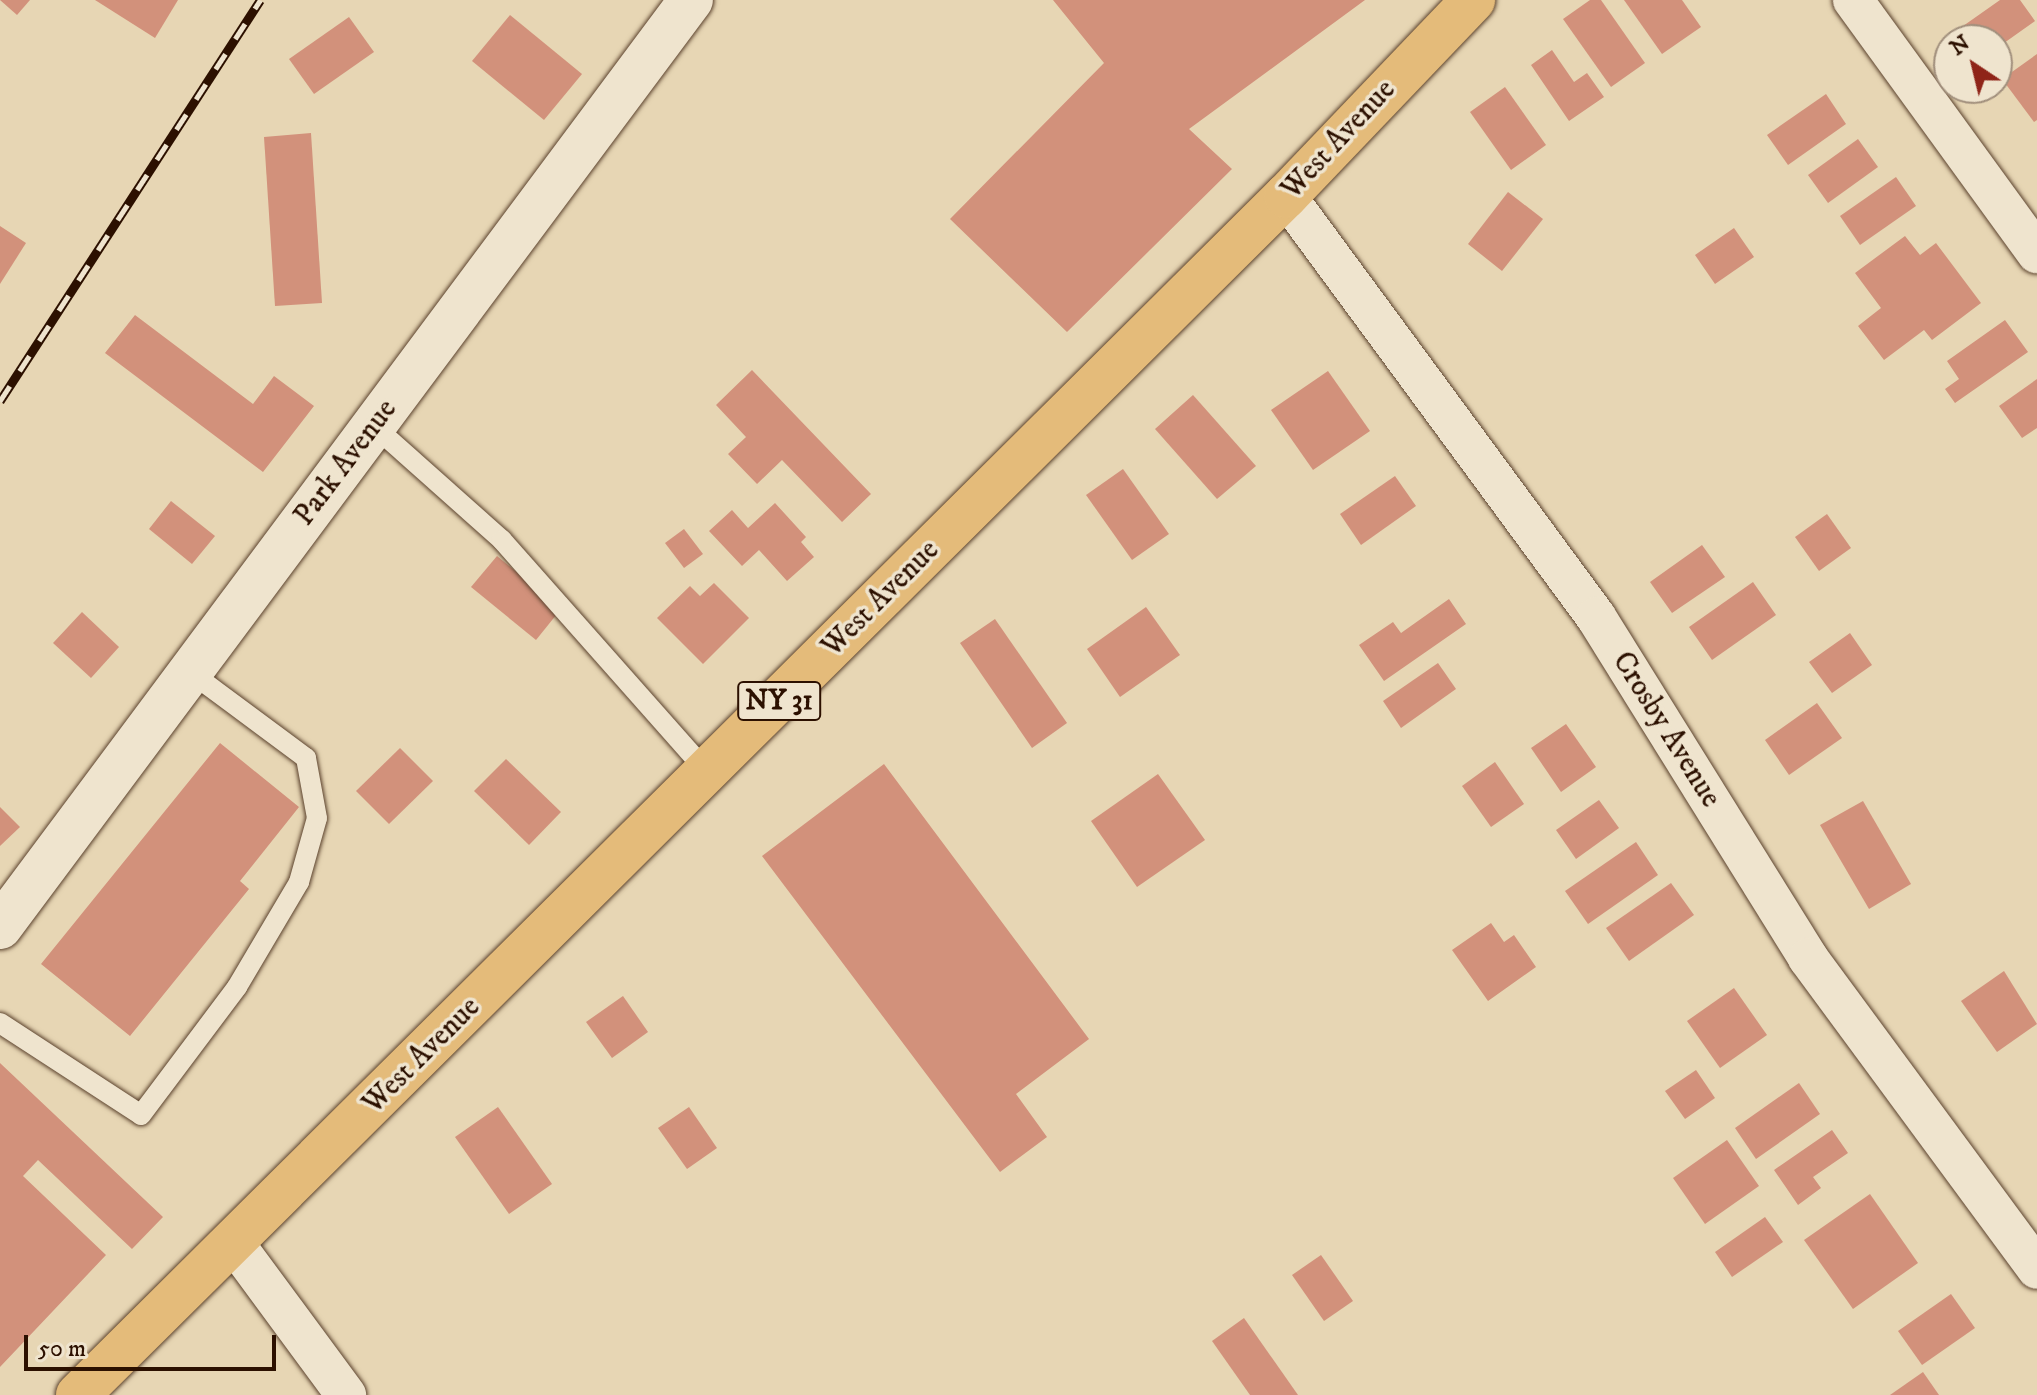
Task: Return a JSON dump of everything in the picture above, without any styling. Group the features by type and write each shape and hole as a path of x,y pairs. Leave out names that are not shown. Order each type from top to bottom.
{"highway":[{"name":"West Avenue","path":"78,1395 1286,196 1473,0"}],"main road":[{"name":"Park Avenue","path":"0,927 691,0"}],"street":[{"path":"1853,0 2037,253"},
{"name":"Crosby Avenue","path":"1286,196 1596,617 1808,958 2037,1269"},
{"path":"234,1243 346,1395"}],"lane":[{"path":"374,426 502,540 707,772"},
{"path":"0,1023 141,1115 237,987 299,882 317,818 306,758 190,672"}],"building":[{"path":"0,0 30,0 17,15"},
{"path":"95,0 178,0 155,38"},
{"path":"1053,0 1365,0 1189,129 1232,169 1067,332 950,219 1104,63"},
{"path":"1590,0 1601,0 1645,63 1611,87 1563,19"},
{"path":"1624,0 1682,0 1701,27 1662,54"},
{"path":"2000,0 2020,0 2035,21 2013,37 2013,24 1966,24"},
{"path":"510,15 582,74 544,120 472,61"},
{"path":"349,17 374,52 314,94 289,59"},
{"path":"1552,50 1574,82 1587,73 1604,97 1569,121 1531,65"},
{"path":"2037,54 2037,120 2034,122 2013,94 2013,71"},
{"path":"1505,87 1546,145 1511,170 1470,112"},
{"path":"1826,94 1846,124 1788,165 1767,135"},
{"path":"311,133 322,303 275,306 264,137"},
{"path":"1858,139 1878,167 1828,203 1808,175"},
{"path":"1896,177 1916,206 1860,245 1840,216"},
{"path":"1508,192 1543,219 1502,271 1468,244"},
{"path":"0,226 26,243 0,284"},
{"path":"1734,228 1754,257 1715,284 1695,255"},
{"path":"1905,236 1920,255 1936,243 1981,303 1932,340 1924,330 1884,360 1858,326 1881,308 1855,273"},
{"path":"135,315 253,404 274,376 314,406 263,472 105,353"},
{"path":"2005,320 2028,352 1955,403 1945,389 1959,379 1947,361"},
{"path":"752,370 871,494 842,522 782,460 757,484 728,454 746,437 716,405"},
{"path":"1328,371 1370,431 1313,470 1271,410"},
{"path":"2037,379 2037,428 2022,438 1999,406"},
{"path":"1193,395 1256,466 1217,499 1155,429"},
{"path":"1123,469 1169,534 1132,560 1086,495"},
{"path":"1395,476 1416,506 1361,545 1340,514"},
{"path":"171,501 215,536 192,564 149,529"},
{"path":"775,503 806,537 801,542 814,557 787,581 759,550 742,566 709,531 732,510 748,528"},
{"path":"1827,514 1851,548 1819,571 1795,537"},
{"path":"684,529 703,554 684,568 665,543"},
{"path":"1702,545 1725,577 1672,613 1650,582"},
{"path":"497,556 561,609 536,640 471,587"},
{"path":"1753,582 1776,615 1712,660 1689,627"},
{"path":"714,583 749,618 703,664 657,618 690,586 700,596"},
{"path":"1449,599 1466,624 1384,681 1359,645 1393,622 1401,633"},
{"path":"1146,607 1180,655 1120,697 1087,649"},
{"path":"82,612 119,647 91,678 53,643"},
{"path":"995,619 1067,723 1032,748 960,643"},
{"path":"1850,633 1872,665 1832,693 1809,662"},
{"path":"1438,663 1456,689 1401,728 1383,701"},
{"path":"1817,703 1842,738 1789,775 1765,740"},
{"path":"1566,724 1596,767 1561,792 1531,748"},
{"path":"220,743 299,807 240,881 249,889 130,1036 41,964"},
{"path":"400,748 433,781 389,824 356,791"},
{"path":"506,759 561,812 529,845 474,791"},
{"path":"1495,762 1524,804 1491,827 1462,786"},
{"path":"884,764 1089,1039 1016,1094 1047,1137 1000,1172 762,856"},
{"path":"1158,774 1205,840 1137,887 1091,821"},
{"path":"1599,800 1619,828 1576,859 1556,830"},
{"path":"1863,801 1911,884 1869,909 1820,825"},
{"path":"0,807 20,827 0,846"},
{"path":"1636,842 1658,875 1588,924 1565,891"},
{"path":"1671,883 1694,915 1629,961 1606,928"},
{"path":"1491,923 1504,942 1514,935 1536,967 1488,1001 1452,950"},
{"path":"2004,971 2037,1024 1997,1052 1961,1001"},
{"path":"1734,988 1767,1035 1720,1068 1687,1021"},
{"path":"623,996 648,1032 612,1058 586,1022"},
{"path":"0,1063 163,1217 132,1249 38,1160 23,1176 106,1255 0,1367"},
{"path":"1696,1070 1715,1098 1685,1119 1665,1091"},
{"path":"1799,1083 1820,1114 1756,1159 1735,1128"},
{"path":"498,1107 552,1184 509,1214 455,1137"},
{"path":"689,1107 717,1148 687,1169 658,1128"},
{"path":"1832,1130 1848,1153 1813,1177 1821,1188 1798,1205 1774,1170"},
{"path":"1727,1140 1759,1186 1705,1224 1673,1178"},
{"path":"1870,1194 1918,1263 1853,1309 1804,1240"},
{"path":"1765,1217 1783,1242 1732,1277 1715,1252"},
{"path":"1321,1255 1353,1301 1324,1321 1292,1275"},
{"path":"1951,1294 1975,1328 1922,1365 1898,1331"},
{"path":"1244,1318 1298,1395 1250,1395 1212,1341"},
{"path":"1923,1372 1939,1395 1890,1395"}],"railway":[{"path":"0,401 260,0"}]}
